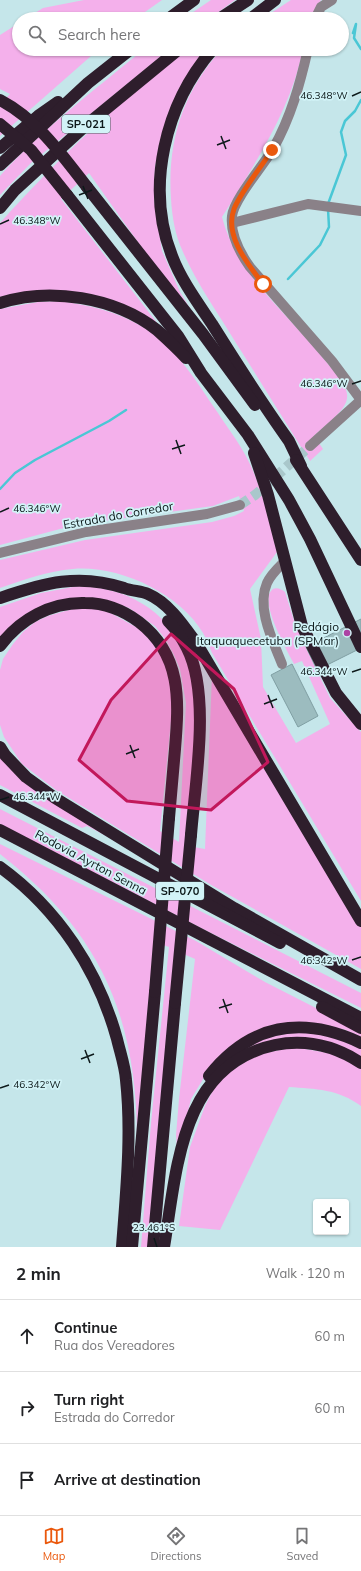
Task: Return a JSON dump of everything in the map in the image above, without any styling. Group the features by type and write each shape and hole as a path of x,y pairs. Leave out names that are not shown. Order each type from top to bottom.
{"highway":[{"path":"178,12 194,0"},
{"path":"230,12 248,0"},
{"path":"259,12 275,0"},
{"name":"SP-021","path":"0,165 88,83 122,56"},
{"name":"SP-021","path":"0,208 15,190 84,127 170,56"},
{"path":"207,56 186,86 178,103 167,136 162,158 160,179 160,200 163,226 172,257 187,286 288,442 301,466"},
{"path":"0,148 38,116 88,83"},
{"path":"0,100 22,114 42,132 203,334 301,466 361,560"},
{"path":"0,124 31,150 178,336 200,372 248,435 289,500 310,539 361,647"},
{"path":"0,303 16,298 39,296 76,298 101,303 137,318 156,330 200,372"},
{"path":"248,435 268,495 294,602 305,633 336,693 361,724"},
{"path":"0,598 35,586 64,580 97,581 148,594 160,602 186,629 197,644 361,921"},
{"path":"126,589 151,604 168,620 179,634 188,650 195,669 198,685 200,728 153,1247"},
{"path":"0,646 16,628 36,614 64,605 78,603 99,604 118,609 133,617 159,640 167,654 176,688 178,712 132,1247"},
{"path":"0,747 5,755 26,777 55,798 234,908 361,980"},
{"name":"Rodovia Ayrton Senna","path":"0,795 361,984"},
{"name":"Rodovia Ayrton Senna","path":"0,830 361,1018"},
{"path":"0,866 33,895 66,931 88,966 111,1017 126,1079 128,1118 122,1247"},
{"path":"272,972 320,1006 361,1028"},
{"path":"198,1103 205,1082 220,1062 244,1042 262,1034 282,1029 305,1027 334,1032 361,1043"},
{"path":"164,1247 182,1142 189,1120 198,1103 206,1089 217,1077 248,1054 265,1047 299,1042 316,1044 348,1054 361,1063"}],"street":[{"path":"319,12 322,7 332,0"},
{"path":"306,56 302,76 286,124 272,150 237,203 232,216 232,223 240,253 250,267 332,361 361,400 310,446"},
{"path":"232,223 297,205 317,204 361,211"},
{"name":"Estrada do Corredor","path":"0,553 86,532 208,514 240,505"},
{"path":"282,664 268,628 264,606 267,583 274,572 285,561"}],"highlighted area":[{"path":"171,634 234,689 268,762 211,810 127,801 79,760 111,700"}],"shaded area":[{"path":"84,0 162,0 145,12 36,12 43,8"},
{"path":"211,0 235,0 219,12 193,12"},
{"path":"291,0 321,0 313,12 273,12"},
{"path":"12,27 12,56 91,56 0,136 0,105 10,94 0,89 0,35"},
{"path":"136,56 161,56 31,163 0,195 0,176 17,158 70,110"},
{"path":"179,56 204,56 162,140 155,166 154,199 162,251 180,292 203,330 176,296 89,173 61,199 161,328 66,291 43,290 0,297 0,223 44,176 90,131 163,68"},
{"path":"216,56 301,56 290,94 281,115 259,157 222,217 235,251 245,266 267,295 309,341 341,380 346,389 347,398 343,408 314,436 323,449 310,461 201,287 183,252 174,226 171,205 170,178 175,138 180,118 188,100 208,65"},
{"path":"59,301 81,304 133,321 166,344 194,378 237,441 249,462 259,487 277,552 250,589 261,639 263,687 296,743 330,724 302,661 294,664 276,627 269,606 269,597 273,589 278,588 285,592 296,627 330,698 361,732 361,901 212,653 203,633 179,606 146,584 128,577 91,569 73,569 54,572 36,576 0,588 0,560 85,540 212,522 234,516 244,511 239,496 213,506 96,522 60,529 0,545 0,309 38,302"},
{"path":"78,586 95,587 112,591 128,596 142,603 167,624 185,653 189,663 197,714 188,846 205,849 212,675 361,926 361,969 213,886 56,790 22,764 4,737 0,725 0,670 3,659 23,632 35,622 48,616 76,608 93,608 107,611 145,632 163,656 174,690 160,831 179,842 186,703 180,669 166,640 155,626 129,608 115,603 54,603 0,650 0,607 41,593"},
{"path":"0,746 4,754 116,841 87,826 82,828 0,785"},
{"path":"0,809 361,993 361,1008 201,928 0,824"},
{"path":"0,844 196,941 265,982 361,1031 361,1037 343,1029 289,1025 211,1066 191,1099 181,1140 177,1148 176,1135 179,1099 195,959 179,952 153,1247 141,1247 151,1123 169,947 154,942 137,1140 135,1095 130,1053 120,1015 106,979 87,945 63,914 34,883 0,854"},
{"path":"306,1030 361,1045 361,1057 280,1039 261,1043 245,1050 264,1038"},
{"path":"293,1047 335,1054 361,1069 361,1106 344,1096 335,1093 318,1089 289,1087 220,1230 179,1226 190,1147 205,1106 214,1088 226,1074 256,1055"}],"building":[{"name":"Pedágio Itaquaquecetuba (SPMar)","path":"361,619 361,648 317,670 306,647"},
{"path":"292,664 318,716 298,727 271,675"}],"waterway":[{"path":"353,33 356,24 354,38 361,49"},
{"path":"328,204 346,155 341,132 345,121 355,111 361,100"},
{"path":"288,279 320,245 329,227 328,209"},
{"path":"0,489 15,473 35,460 109,421 126,410"}],"tunnel":[{"path":"240,505 255,495 310,446"}],"place":[{"name":"Pedágio Itaquaquecetuba (SPMar)","path":"347,633"}],"route":[{"path":"263,284 240,253 235,238 232,216 237,203 272,150"}]}
